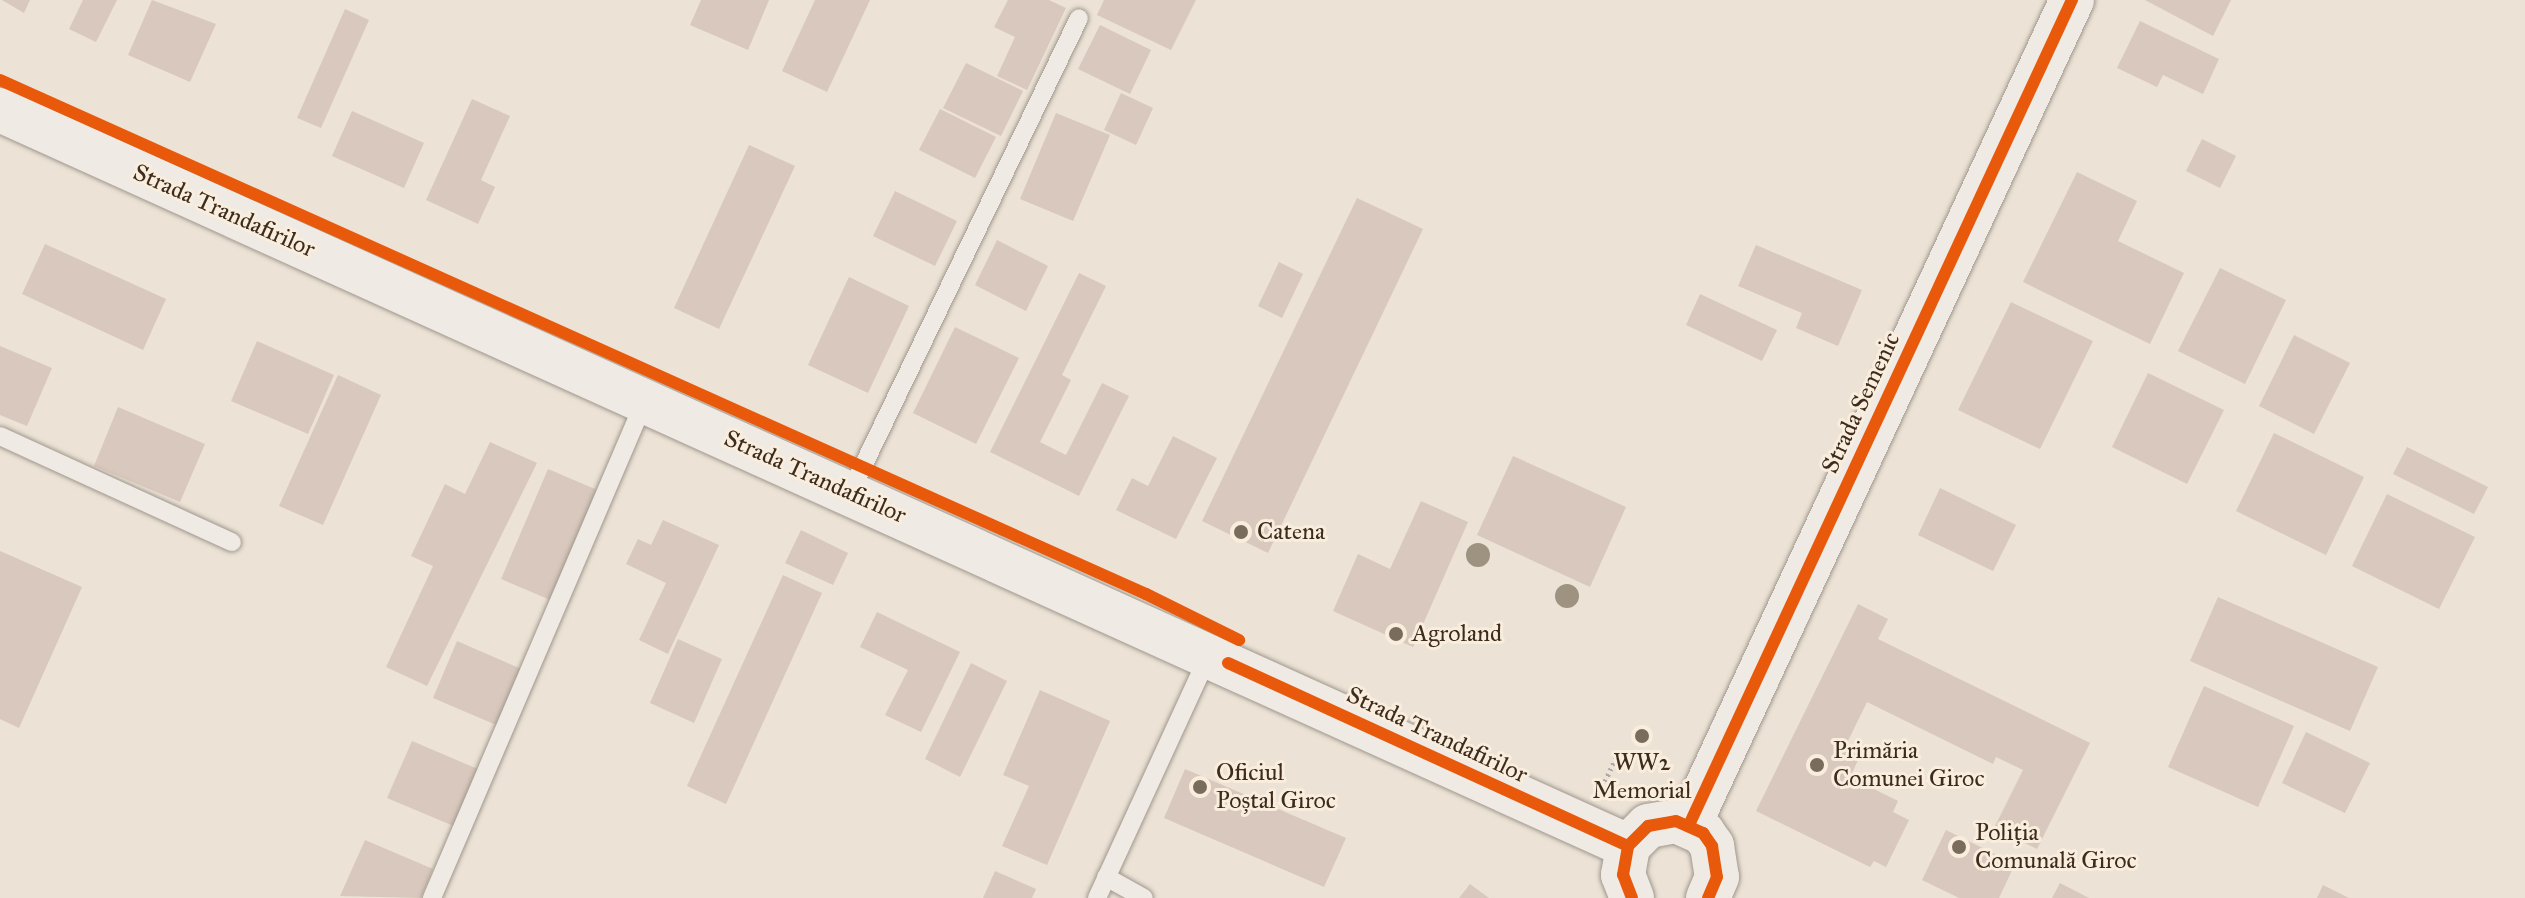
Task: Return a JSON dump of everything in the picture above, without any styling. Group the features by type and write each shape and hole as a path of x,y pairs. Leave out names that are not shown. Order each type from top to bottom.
{"main road":[{"name":"Strada Semenic","path":"1689,825 2072,0"},
{"name":"Strada Trandafirilor","path":"0,110 1628,846"},
{"path":"1632,898 1623,875 1628,846 1648,826 1662,822 1689,825 1703,833 1718,861 1715,896"}],"lane":[{"path":"850,493 1079,18"},
{"path":"432,898 645,400"},
{"path":"0,436 232,542"},
{"path":"1097,898 1209,655"},
{"path":"1106,877 1144,898"}],"path":[{"path":"1599,793 1619,751"}],"building":[{"path":"2,0 30,0 24,13"},
{"path":"83,0 117,0 96,42 69,29"},
{"path":"152,0 216,24 190,82 128,55"},
{"path":"701,0 769,0 748,50 690,25"},
{"path":"815,0 870,0 827,92 782,71"},
{"path":"1008,0 1049,0 1066,8 1027,90 997,76 1015,37 994,27"},
{"path":"1104,0 1196,0 1171,50 1097,15"},
{"path":"2145,0 2231,0 2213,36"},
{"path":"345,9 369,20 321,128 297,118"},
{"path":"2140,21 2219,59 2203,94 2163,75 2157,87 2117,68"},
{"path":"1100,25 1151,50 1130,94 1078,69"},
{"path":"966,63 1023,91 1001,136 943,108"},
{"path":"1121,93 1153,108 1136,145 1104,130"},
{"path":"472,99 510,116 481,180 495,187 478,224 426,200"},
{"path":"940,109 996,137 975,178 919,150"},
{"path":"352,111 424,143 404,188 332,156"},
{"path":"1056,113 1110,135 1073,221 1020,199"},
{"path":"2202,139 2236,156 2220,188 2186,171"},
{"path":"749,145 795,166 719,329 674,308"},
{"path":"2077,172 2137,201 2118,241 2184,273 2150,344 2023,282"},
{"path":"895,191 957,221 935,266 873,236"},
{"path":"1357,198 1423,229 1268,553 1202,521"},
{"path":"997,240 1048,266 1026,311 975,285"},
{"path":"45,244 166,299 143,350 22,294"},
{"path":"1756,245 1862,290 1838,346 1796,328 1802,313 1738,286"},
{"path":"1279,262 1303,274 1282,318 1258,306"},
{"path":"2220,268 2286,300 2245,384 2178,351"},
{"path":"1079,273 1106,286 1062,375 1071,380 1040,442 1066,455 1102,383 1129,396 1079,496 990,452"},
{"path":"849,277 909,306 868,393 808,365"},
{"path":"1700,294 1777,330 1762,361 1686,325"},
{"path":"2011,302 2093,341 2040,449 1958,410"},
{"path":"955,327 1019,358 976,444 913,413"},
{"path":"2294,335 2350,363 2314,434 2259,406"},
{"path":"257,341 334,375 308,434 231,401"},
{"path":"0,346 52,368 27,426 0,415"},
{"path":"2148,373 2224,410 2187,484 2112,447"},
{"path":"338,375 381,395 323,525 279,506"},
{"path":"118,407 205,444 180,502 94,466"},
{"path":"2274,433 2364,477 2326,555 2236,511"},
{"path":"1173,436 1217,458 1176,539 1116,510 1132,478 1148,486"},
{"path":"490,442 537,463 427,686 386,667 433,566 411,556 445,484 465,494"},
{"path":"2407,447 2488,487 2474,514 2393,474"},
{"path":"1513,456 1626,507 1590,587 1477,535"},
{"path":"548,469 602,492 555,602 501,579"},
{"path":"1940,488 2016,525 1993,571 1918,535"},
{"path":"2387,494 2475,537 2439,609 2352,566"},
{"path":"1421,501 1468,522 1413,647 1333,611 1358,554 1390,569"},
{"path":"663,520 719,545 668,654 639,640 666,583 626,564 638,539 651,545"},
{"path":"801,530 848,553 833,585 785,563"},
{"path":"0,551 82,587 19,728 0,719"},
{"path":"783,575 822,593 726,804 687,786"},
{"path":"2218,597 2378,667 2350,731 2190,661"},
{"path":"1858,604 1888,619 1878,639 2090,743 2037,849 1994,828 2023,770 1996,757 1993,764 1867,702 1846,745 1862,752 1850,777 1898,801 1893,812 1909,820 1886,867 1874,861 1870,867 1756,811"},
{"path":"877,612 960,652 921,732 885,715 908,670 860,647"},
{"path":"678,639 722,659 694,723 650,703"},
{"path":"457,641 526,671 501,727 433,698"},
{"path":"971,663 1007,681 960,777 925,759"},
{"path":"2204,686 2294,726 2258,807 2168,767"},
{"path":"1040,690 1110,721 1047,865 1002,846 1029,786 1003,775"},
{"path":"2306,732 2370,763 2345,813 2282,783"},
{"path":"412,741 480,770 456,827 387,798"},
{"path":"1185,769 1346,838 1324,887 1164,818"},
{"name":"Poliția Comunală Giroc","path":"1946,830 2015,864 1999,898 1959,898 1922,880"},
{"path":"365,840 433,869 421,898 340,896"},
{"path":"995,871 1036,889 1032,898 983,898"},
{"path":"2060,883 2089,898 2052,898"},
{"path":"1470,884 1489,898 1459,898"},
{"path":"2323,885 2349,898 2317,898"}],"cycle path":[{"path":"1689,825 2072,0"},
{"path":"0,80 1146,594 1239,640"},
{"path":"1228,663 1628,846"},
{"path":"1632,898 1623,875 1628,846 1648,826 1676,821 1703,833 1712,846 1717,877 1708,898"}],"place":[{"name":"Catena","path":"1241,532"},
{"name":"Agroland","path":"1396,634"},
{"name":"WW2 Memorial","path":"1642,736"},
{"name":"Primăria Comunei Giroc","path":"1817,765"},
{"name":"Oficiul Poștal Giroc","path":"1200,787"},
{"name":"Poliția Comunală Giroc","path":"1959,847"}]}
